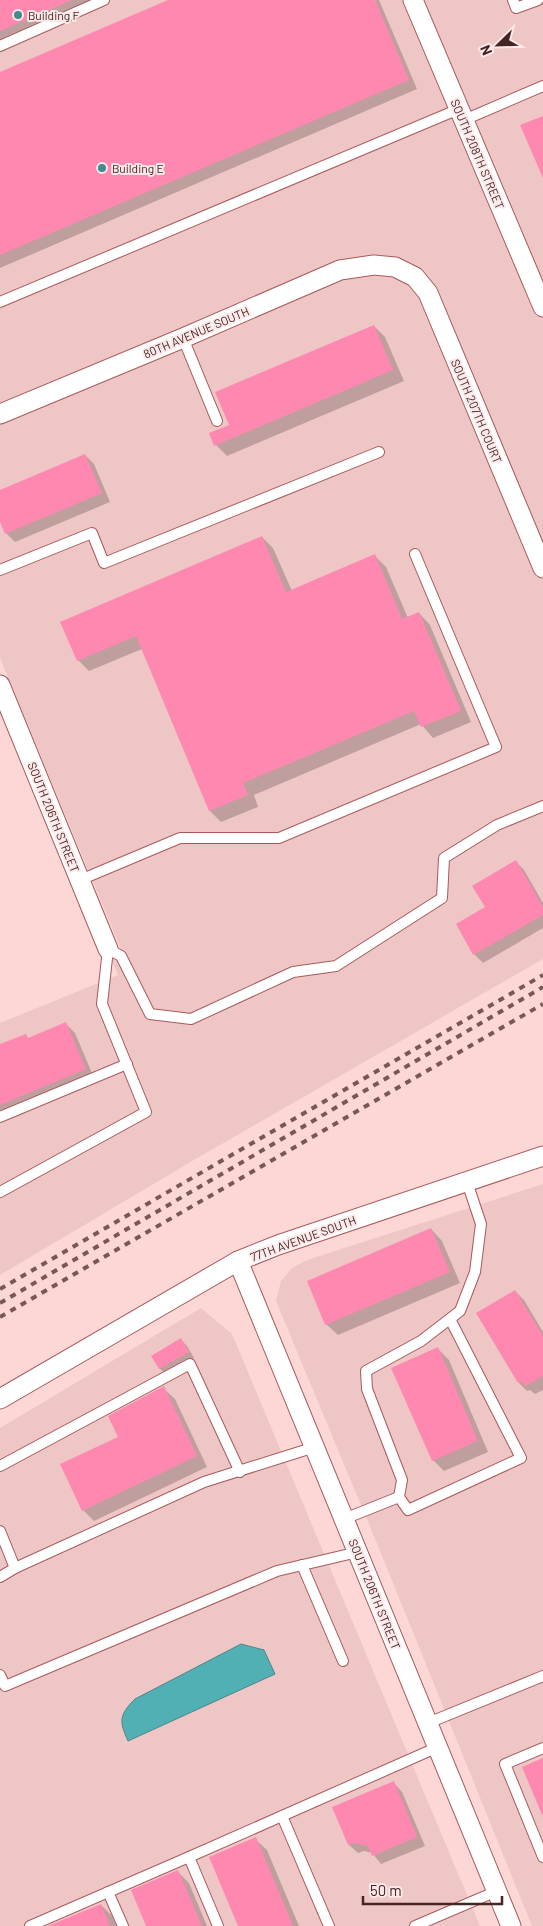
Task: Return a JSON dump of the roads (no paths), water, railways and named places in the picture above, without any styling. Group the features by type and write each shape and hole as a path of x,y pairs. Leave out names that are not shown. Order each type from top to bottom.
{"street":[{"name":"SOUTH 208TH STREET","path":"413,0 543,307"},
{"name":"80TH AVENUE SOUTH","path":"0,414 340,270 374,265 395,268"},
{"name":"SOUTH 207TH COURT","path":"395,268 415,277 428,293 543,568"},
{"name":"SOUTH 206TH STREET","path":"0,685 108,949"},
{"name":"77TH AVENUE SOUTH","path":"0,1399 238,1261 278,1245 543,1156"},
{"name":"SOUTH 206TH STREET","path":"238,1261 511,1926"}],"lane":[{"path":"0,46 104,0"},
{"path":"513,0 516,8 538,0"},
{"path":"0,302 462,114 543,86"},
{"path":"183,338 217,421"},
{"path":"0,570 92,533 104,563 379,452"},
{"path":"80,880 180,838 279,838 496,747 415,554"},
{"path":"0,1192 146,1112 102,1004 108,949 121,956 150,1014 191,1019 293,972 336,966 442,898 444,858 497,825 543,806"},
{"path":"0,1117 127,1064"},
{"path":"450,1319 521,1458 408,1510 399,1497 402,1480 367,1389 366,1371 421,1341 460,1311 475,1272 481,1224 466,1182"},
{"path":"0,1466 190,1364 240,1472"},
{"path":"0,1577 14,1568 204,1482 314,1447"},
{"path":"344,1519 399,1497"},
{"path":"0,1531 14,1568"},
{"path":"0,1675 2,1686 278,1571 358,1552"},
{"path":"302,1565 343,1661"},
{"path":"428,1724 543,1676"},
{"path":"31,1926 438,1747"},
{"path":"543,1748 504,1764 543,1857"},
{"path":"282,1816 329,1926"},
{"path":"189,1857 218,1926"},
{"path":"415,1926 497,1891"},
{"path":"108,1892 123,1926"}],"water":[{"path":"241,1644 264,1650 275,1674 128,1741 122,1719 123,1714 135,1699"}],"railway":[{"path":"0,1289 543,975"},
{"path":"0,1303 543,987"},
{"path":"0,1317 543,1004"}],"place":[{"name":"Building F","path":"18,15"},
{"name":"Building E","path":"102,168"}]}
